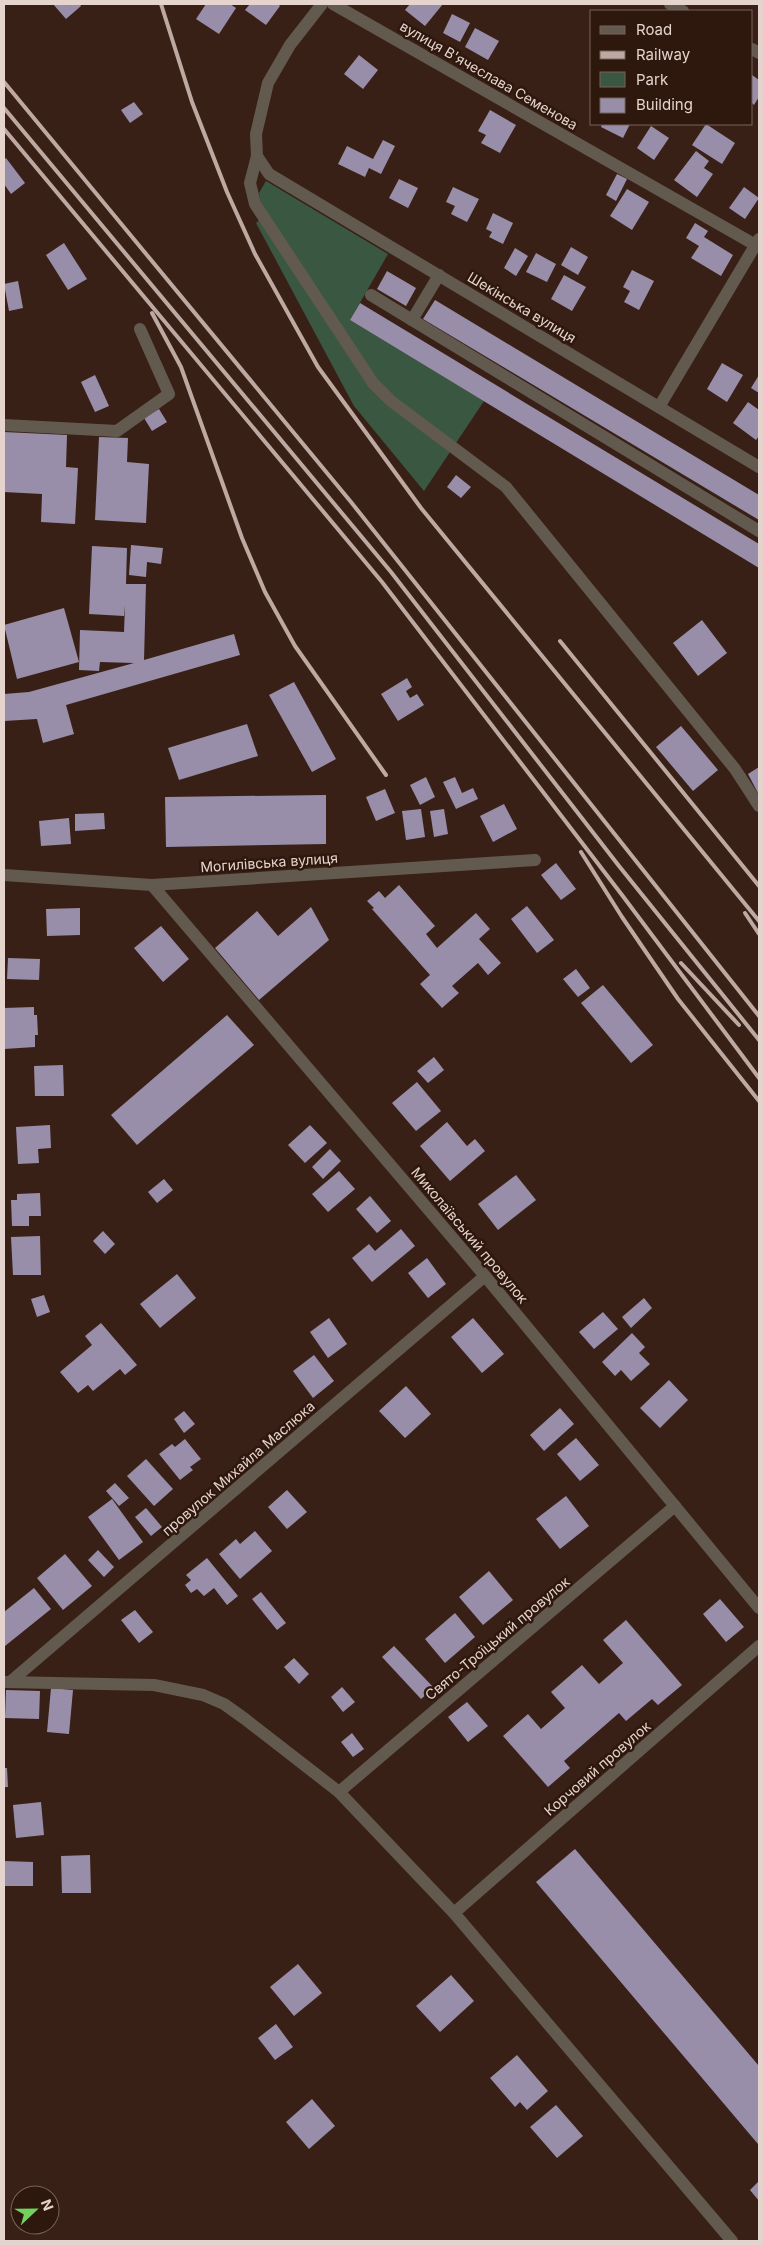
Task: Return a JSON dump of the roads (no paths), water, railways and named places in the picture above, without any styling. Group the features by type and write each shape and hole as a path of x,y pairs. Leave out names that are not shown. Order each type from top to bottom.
{"street":[{"path":"322,4 290,45 268,84 256,134 257,156 250,183 255,204 373,383 391,401 506,487 735,769 759,806"},
{"name":"вулиця В'ячеслава Семенова","path":"333,4 758,244"},
{"path":"670,4 681,10"},
{"name":"Шекінська вулиця","path":"257,156 269,174 759,467"},
{"path":"658,407 758,244"},
{"path":"412,320 439,275"},
{"path":"371,295 759,531"},
{"path":"4,425 118,431 169,394 140,329"},
{"name":"Могилівська вулиця","path":"4,875 152,885 535,860"},
{"name":"Миколаївський провулок","path":"152,885 486,1276 759,1608"},
{"name":"провулок Михайла Маслюка","path":"7,1682 486,1276"},
{"name":"Свято-Троїцький провулок","path":"338,1792 675,1506"},
{"name":"Корчовий провулок","path":"454,1912 759,1646"},
{"path":"7,1682 154,1685 203,1695 224,1704 238,1714 338,1792 454,1912 732,2241"}],"railway":[{"path":"161,4 192,102 227,192 255,254 318,367 421,508 759,921"},
{"path":"4,82 351,502 759,1016"},
{"path":"4,108 391,572 619,866 759,1040"},
{"path":"4,129 382,582 622,895 759,1078"},
{"path":"152,313 181,367 242,538 265,592 295,646 386,775"},
{"path":"560,641 759,886"},
{"path":"581,852 622,917 678,999 759,1101"},
{"path":"745,913 759,934"},
{"path":"681,963 739,1025"}]}
